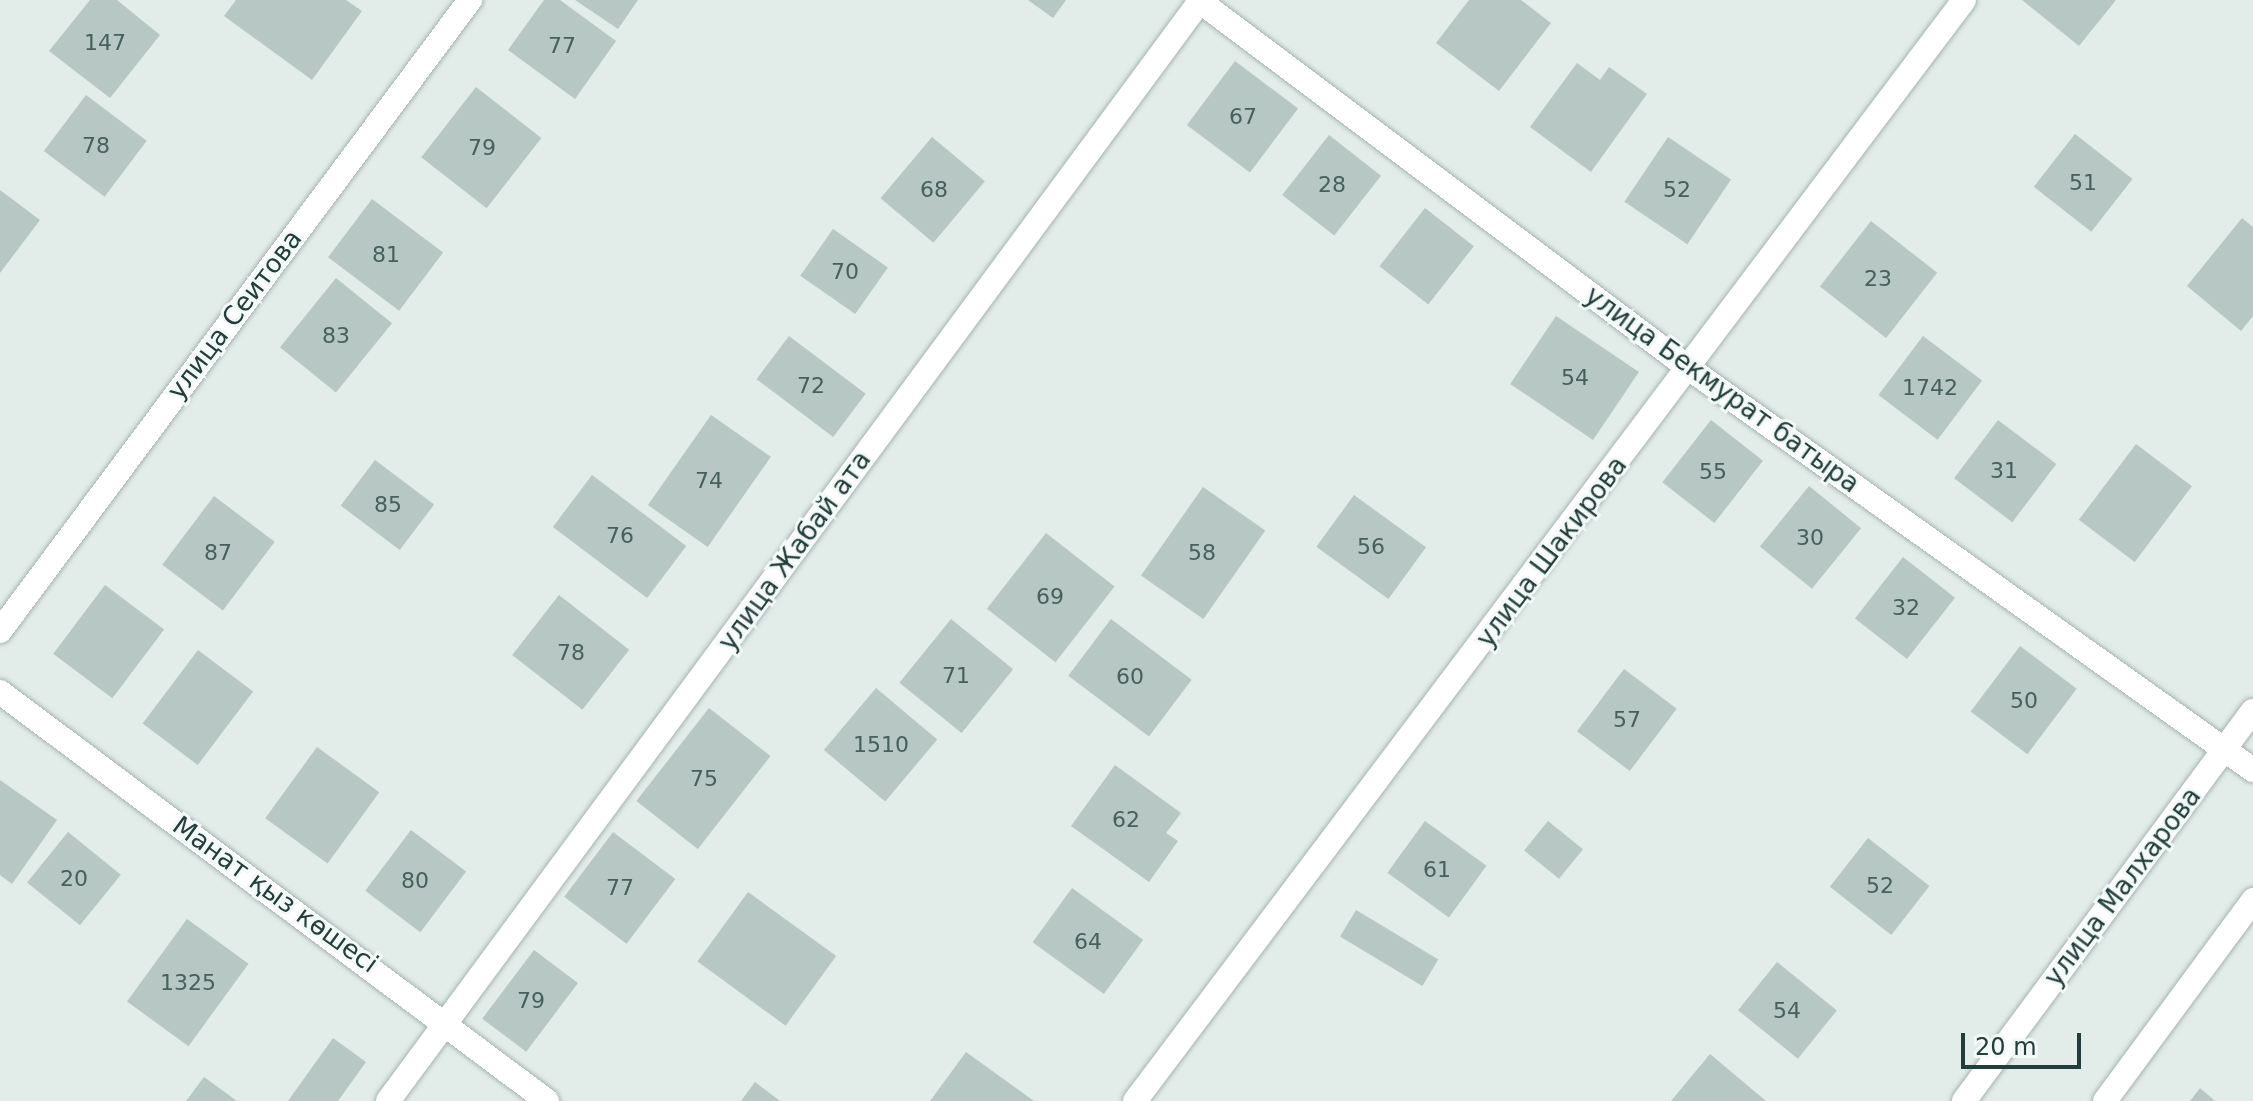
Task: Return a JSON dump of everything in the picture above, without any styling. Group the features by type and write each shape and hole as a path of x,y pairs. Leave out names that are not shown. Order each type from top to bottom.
{"street":[{"name":"улица Сеитова","path":"0,631 470,0"},
{"name":"улица Бекмурат батыра","path":"1200,0 1690,369 2253,770"},
{"name":"улица Жабай ата","path":"388,1101 1200,0"},
{"name":"улица Шакирова","path":"1135,1101 1690,369 1964,0"},
{"name":"Манат қыз көшесі","path":"0,692 447,1022 547,1101"},
{"name":"улица Малхарова","path":"1964,1101 2253,711"},
{"path":"2105,1101 2253,900"}],"building":[{"path":"90,0 117,0 160,35 110,98 49,51"},
{"path":"236,0 346,0 362,11 312,80 224,16"},
{"path":"544,0 560,0 616,41 575,99 508,50"},
{"path":"575,0 638,0 618,29"},
{"path":"1028,0 1066,0 1053,18"},
{"path":"1469,0 1521,0 1551,23 1499,91 1436,43"},
{"path":"2022,0 2116,0 2079,46"},
{"path":"1235,61 1298,109 1250,172 1187,125"},
{"path":"1577,63 1600,80 1609,67 1647,94 1591,172 1530,127"},
{"path":"476,87 541,138 487,208 421,157"},
{"path":"86,95 147,141 105,197 44,151"},
{"path":"2075,134 2133,179 2091,232 2034,187"},
{"path":"1329,135 1381,176 1334,236 1282,195"},
{"path":"932,137 985,181 933,243 881,198"},
{"path":"1668,137 1731,179 1687,244 1624,202"},
{"path":"0,190 40,220 0,273"},
{"path":"372,199 443,253 399,311 328,257"},
{"path":"1425,208 1474,246 1428,304 1379,266"},
{"path":"2242,218 2253,227 2253,316 2241,331 2187,286"},
{"path":"1871,221 1937,273 1886,338 1820,286"},
{"path":"833,229 888,267 855,314 800,276"},
{"path":"336,278 392,323 336,392 280,347"},
{"path":"1556,316 1639,372 1593,440 1510,384"},
{"path":"789,336 866,394 833,437 757,379"},
{"path":"1923,336 1982,381 1938,440 1878,395"},
{"path":"711,415 771,457 708,547 648,505"},
{"path":"1711,420 1763,461 1714,523 1662,482"},
{"path":"1998,420 2056,464 2012,522 1954,478"},
{"path":"2136,444 2192,486 2135,562 2079,520"},
{"path":"375,460 434,505 400,550 341,506"},
{"path":"592,475 686,546 647,598 553,527"},
{"path":"1809,486 1861,528 1812,589 1760,547"},
{"path":"1203,487 1265,531 1203,619 1141,575"},
{"path":"1354,495 1426,547 1388,599 1316,547"},
{"path":"214,496 275,542 223,610 162,565"},
{"path":"1046,533 1115,587 1055,662 987,609"},
{"path":"1903,557 1955,598 1907,659 1855,618"},
{"path":"105,585 164,630 112,698 53,654"},
{"path":"559,595 629,650 582,710 512,655"},
{"path":"951,619 1013,669 962,733 899,683"},
{"path":"1111,619 1192,680 1149,736 1068,676"},
{"path":"2020,646 2077,689 2027,754 1971,711"},
{"path":"198,650 253,692 198,765 143,723"},
{"path":"1624,669 1677,709 1630,771 1577,731"},
{"path":"876,688 937,739 885,801 824,750"},
{"path":"709,708 770,756 698,849 636,801"},
{"path":"317,747 379,792 328,863 265,818"},
{"path":"1115,765 1181,813 1166,833 1178,841 1149,882 1071,826"},
{"path":"0,780 57,820 12,884 0,875"},
{"path":"1425,821 1486,866 1449,917 1387,873"},
{"path":"1548,821 1583,849 1559,879 1524,851"},
{"path":"411,830 466,872 420,932 365,891"},
{"path":"68,832 121,875 80,925 27,883"},
{"path":"613,832 675,879 627,944 564,897"},
{"path":"1868,838 1929,886 1891,935 1830,887"},
{"path":"1072,888 1143,940 1104,994 1033,942"},
{"path":"748,892 836,956 786,1026 697,962"},
{"path":"1356,910 1438,959 1422,986 1340,937"},
{"path":"187,919 248,964 189,1046 127,1002"},
{"path":"534,950 578,983 526,1052 482,1019"},
{"path":"1777,962 1837,1010 1798,1059 1738,1010"},
{"path":"333,1038 366,1062 338,1101 288,1101"},
{"path":"966,1052 1034,1101 930,1101"},
{"path":"1710,1054 1766,1101 1671,1101"},
{"path":"204,1077 237,1101 186,1101"},
{"path":"755,1082 780,1101 741,1101"},
{"path":"2200,1088 2215,1101 2190,1101"}]}
